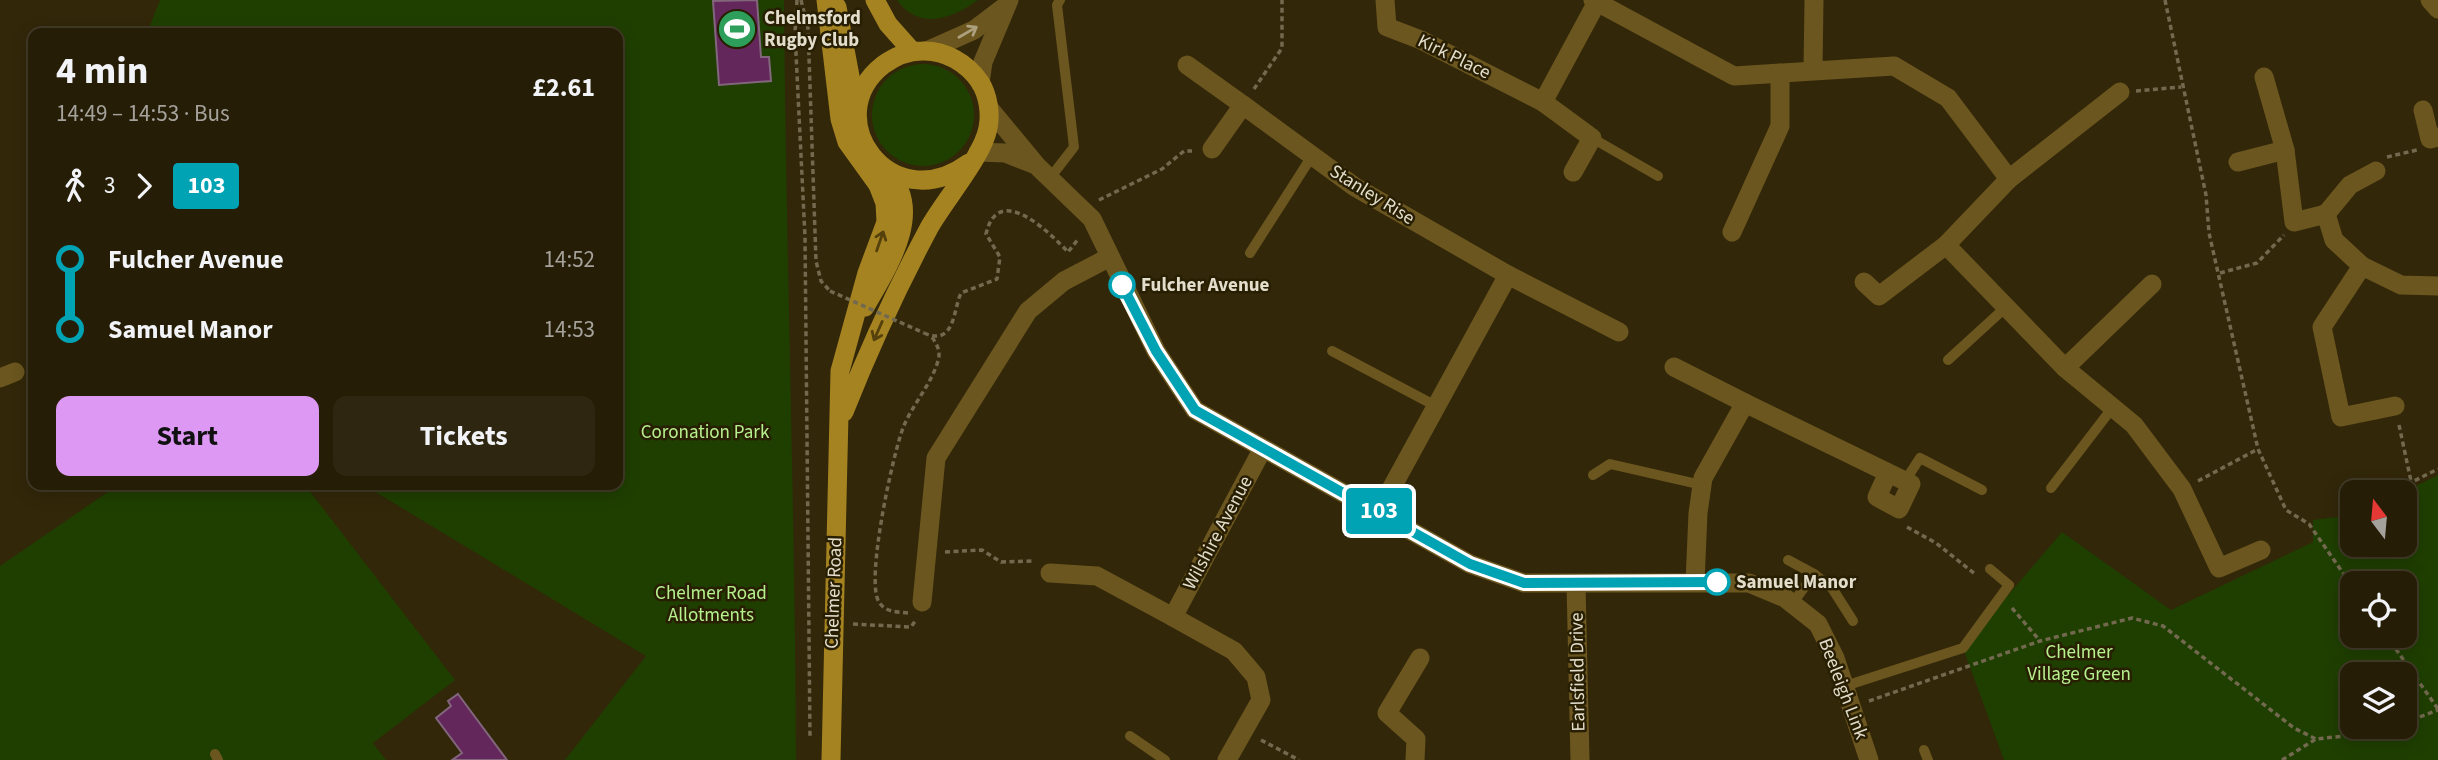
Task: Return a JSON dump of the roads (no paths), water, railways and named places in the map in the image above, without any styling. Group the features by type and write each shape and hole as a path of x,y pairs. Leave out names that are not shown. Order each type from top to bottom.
{"main road":[{"name":"Chelmer Road","path":"826,0 840,119 847,142 877,185 885,203 886,222 867,273 840,372 831,760"},
{"name":"Chelmer Road","path":"835,0 849,60 858,123 867,148 901,187 905,207 903,228 880,280 851,332"},
{"path":"875,0 888,24 921,50 950,56 967,66 980,83 989,108"},
{"path":"858,123 859,104 865,86 876,71 890,59 921,50"},
{"name":"Chelmer Road","path":"839,426 894,295 930,226 974,158 989,128 989,108"},
{"path":"884,169 900,178 918,182 936,181 954,174 974,158"}],"street":[{"name":"Kirk Place","path":"1385,0 1387,27 1421,40 1544,103 1592,138"},
{"path":"1813,70 1814,0"},
{"path":"2430,0 2438,9"},
{"path":"1544,103 1595,1 1734,76 1894,66 1948,99 2009,179"},
{"path":"921,50 974,30 1006,4"},
{"path":"980,83 984,62 1006,4"},
{"name":"Stanley Rise","path":"1187,65 1365,193 1508,275 1619,332"},
{"path":"1732,232 1780,127 1780,73"},
{"path":"2264,77 2284,150 2294,222 2326,214 2350,185 2376,172"},
{"path":"1864,282 1879,296 1946,245 2009,179 2120,92"},
{"path":"1212,149 1243,105"},
{"name":"Beeleigh Link","path":"989,108 1043,172 1092,219 1108,258 1156,351 1195,410 1262,450 1379,511 1470,564 1524,583 1749,583 1792,604 1818,624 1845,686 1869,760"},
{"path":"2423,110 2434,138"},
{"path":"1573,172 1592,138"},
{"path":"2238,162 2284,150"},
{"name":"Beeleigh Link","path":"974,158 1004,153 1043,172"},
{"path":"2326,214 2334,240 2362,266 2401,285 2438,286"},
{"path":"1946,245 2065,368 2134,425 2182,489 2219,568 2261,550"},
{"path":"922,602 936,458 1028,311 1064,281 1108,258"},
{"path":"2362,266 2322,327 2341,417 2395,406"},
{"path":"1379,511 1434,405 1508,275"},
{"path":"2065,368 2152,284"},
{"path":"1674,367 1897,477 1877,497 1899,509"},
{"path":"1695,582 1702,485 1745,403"},
{"name":"Wilshire Avenue","path":"1173,617 1262,450"},
{"path":"1050,573 1097,576 1234,651 1256,677 1261,700 1227,760"},
{"name":"Earlsfield Drive","path":"1576,584 1580,760"},
{"path":"1415,760 1416,739 1387,713 1420,658"}],"lane":[{"path":"1043,172 1074,147 1057,5 1060,0"},
{"path":"1592,138 1658,176"},
{"path":"1250,253 1312,156"},
{"path":"1948,360 2006,307"},
{"path":"1332,351 1434,405"},
{"path":"2051,488 2112,407"},
{"path":"1897,477 1920,458 1982,490"},
{"path":"1593,475 1610,464 1702,485"},
{"path":"1787,560 1832,588 1853,621"},
{"path":"1845,686 1963,648 2009,585 1990,569"},
{"path":"1792,604 1814,575"},
{"path":"1130,736 1165,760"}],"place":[{"name":"Chelmsford Rugby Club","path":"737,29"},
{"name":"Fulcher Avenue","path":"1122,285"},
{"name":"Samuel Manor","path":"1717,582"}],"park label":[{"name":"Coronation Park","path":"705,432"},
{"name":"Chelmer Road Allotments","path":"711,604"},
{"name":"Chelmer Village Green","path":"2079,663"}]}
